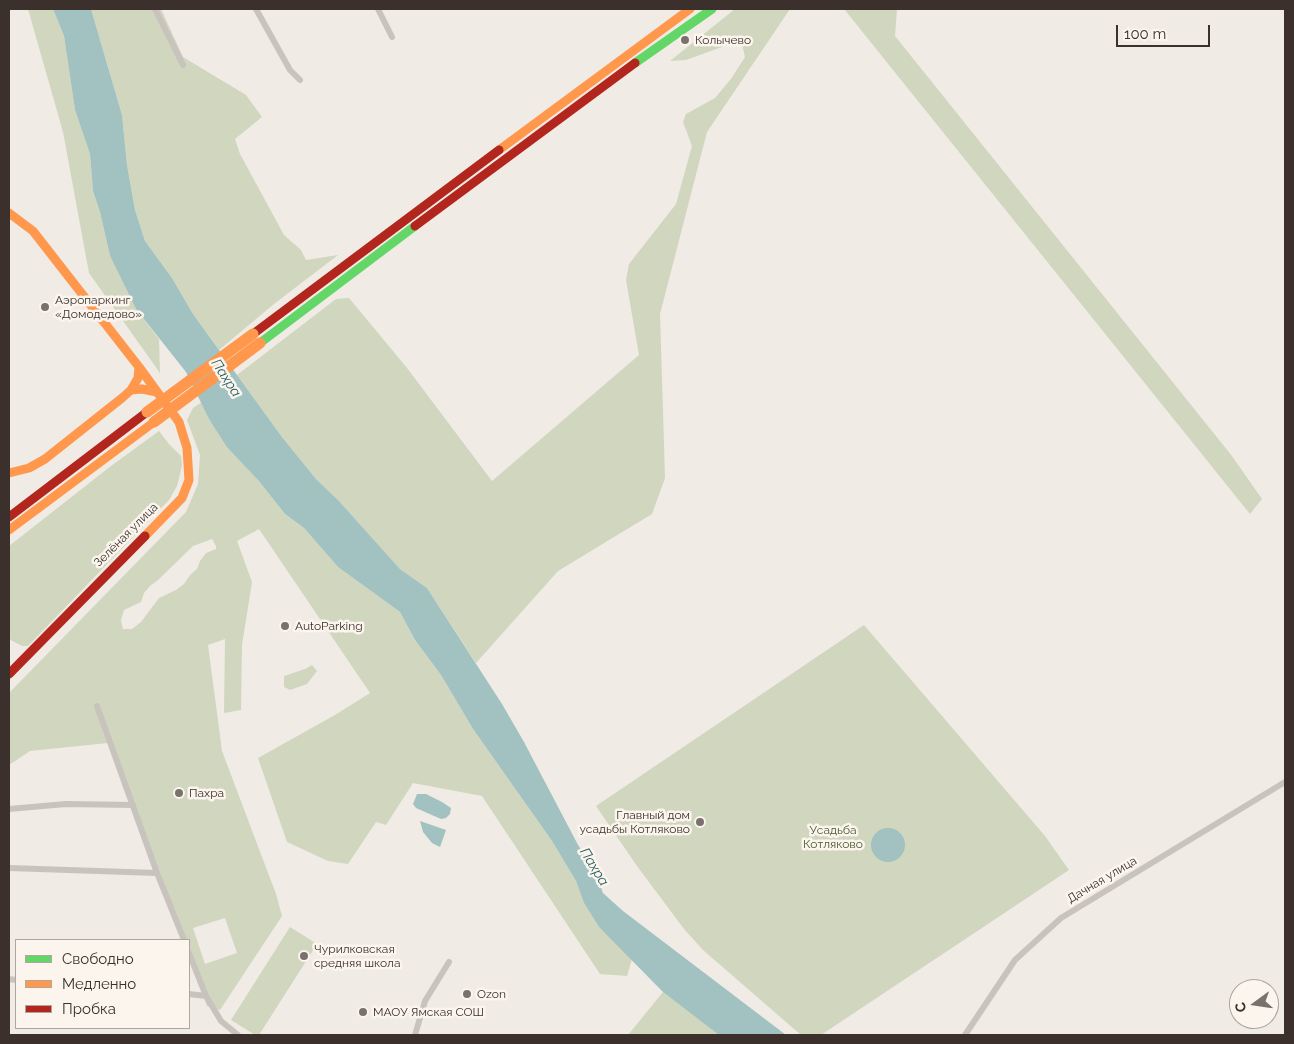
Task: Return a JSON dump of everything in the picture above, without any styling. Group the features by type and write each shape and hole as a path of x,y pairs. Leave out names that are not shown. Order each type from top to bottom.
{"main road":[{"path":"9,517 150,417 620,73 712,9"},
{"path":"256,338 686,10"},
{"name":"Зелёная улица","path":"9,213 33,230 179,422 187,448 189,480 182,498 9,674"},
{"path":"9,473 30,468 45,459 131,390 138,378 139,367"},
{"path":"131,390 142,389 157,392"},
{"path":"9,530 150,417"}],"street":[{"path":"155,9 183,65"},
{"path":"256,9 290,70 300,80"},
{"path":"378,9 392,37"},
{"path":"97,706 157,873 184,939"},
{"name":"Дачная улица","path":"965,1035 1015,960 1061,918 1285,782"},
{"path":"9,809 66,804 133,805"},
{"path":"9,868 157,873"},
{"path":"190,956 206,996 221,1021 238,1035"},
{"path":"415,1035 425,1001 449,962"},
{"path":"190,994 206,996"}],"green space":[{"path":"28,9 53,9 64,36 75,110 90,154 93,191 110,256 136,309 159,339 160,373 89,273 63,132"},
{"path":"91,9 161,9 183,57 246,95 262,117 235,139 240,154 284,235 301,250 306,260 338,255 274,304 219,350 193,314 172,278 145,241 135,210 127,165 122,115"},
{"path":"735,9 790,9 707,132 660,314 665,478 652,514 558,571 476,663 427,588 400,569 339,501 316,479 282,437 237,375 336,299 349,298 407,368 492,481 639,355 626,280 629,264 676,204 692,146 683,122 686,114 715,98 731,79 745,57 741,40 686,60 670,61"},
{"path":"844,9 897,9 895,36 1232,456 1262,499 1250,514"},
{"path":"202,402 209,419 285,514 304,528 338,567 400,612 415,640 441,675 473,729 552,841 576,881 584,903 599,927 632,959 627,976 600,974 482,796 413,783 386,825 376,822 348,864 328,861 287,842 258,758 370,693 259,529 237,541 252,582 242,645 241,710 224,713 225,639 208,645 222,751 276,894 282,916 220,1010 207,1006 190,960 190,939 183,939 108,743 30,751 9,765 9,693 186,512 198,484 200,455 187,420 193,408","holes":["212,539 216,549 206,553 197,569 184,584 159,598 141,622 132,629 123,629 121,620 124,610 141,602 144,593 150,586 193,546","225,918 237,953 205,964 193,928"]},
{"path":"159,431 181,456 182,465 177,486 169,500 28,646 22,646 9,639 9,546"},
{"name":"Усадьба Котляково","path":"864,625 1045,836 1069,870 821,1035 801,1035 703,950 684,929 637,866 596,806"},
{"path":"312,665 317,671 307,684 290,690 284,687 284,676"},
{"path":"290,927 317,944 259,1035 255,1035 231,1020"},
{"path":"663,992 695,1016 719,1035 628,1035"}],"water":[{"path":"53,9 91,9 122,115 127,165 135,210 145,241 172,278 193,314 282,437 316,479 339,501 400,569 427,588 502,704 524,742 597,877 603,893 623,911 786,1035 719,1035 663,992 599,927 584,903 576,881 552,841 473,729 441,675 415,640 400,612 338,567 304,528 285,514 258,480 227,447 209,419 186,372 136,309 110,256 93,191 90,154 75,110 64,36"},
{"path":"417,794 426,794 442,802 451,808 450,814 446,818 441,819 416,808 413,804"},
{"path":"420,821 446,830 440,847 432,843 423,832"},
{"path":"888,828 895,829 900,833 904,838 904,852 900,857 895,861 888,862 881,861 876,857 872,852 871,845 872,838 876,833 881,829"}],"traffic: fast":[{"path":"635,63 712,9"},
{"path":"260,343 415,226"}],"traffic: slow":[{"path":"499,150 690,9"},
{"path":"9,213 33,231 139,367 179,422 187,448 189,480 182,498 145,536"},
{"path":"147,412 253,334"},
{"path":"154,422 260,343"},
{"path":"9,473 29,468 45,459 122,398 131,390 138,378 139,367"},
{"path":"131,390 142,389 157,392"},
{"path":"9,530 154,422"}],"traffic: jam":[{"path":"415,226 635,63"},
{"path":"253,334 499,150"},
{"path":"9,517 147,412"},
{"path":"9,674 145,536"}],"place":[{"name":"Колычево","path":"685,40"},
{"name":"Аэропаркинг «Домодедово»","path":"45,307"},
{"name":"AutoParking","path":"285,626"},
{"name":"Пахра","path":"179,793"},
{"name":"Главный дом усадьбы Котляково","path":"700,822"},
{"name":"Чурилковская средняя школа","path":"304,956"},
{"name":"Ozon","path":"467,994"},
{"name":"МАОУ Ямская СОШ","path":"363,1012"}]}
